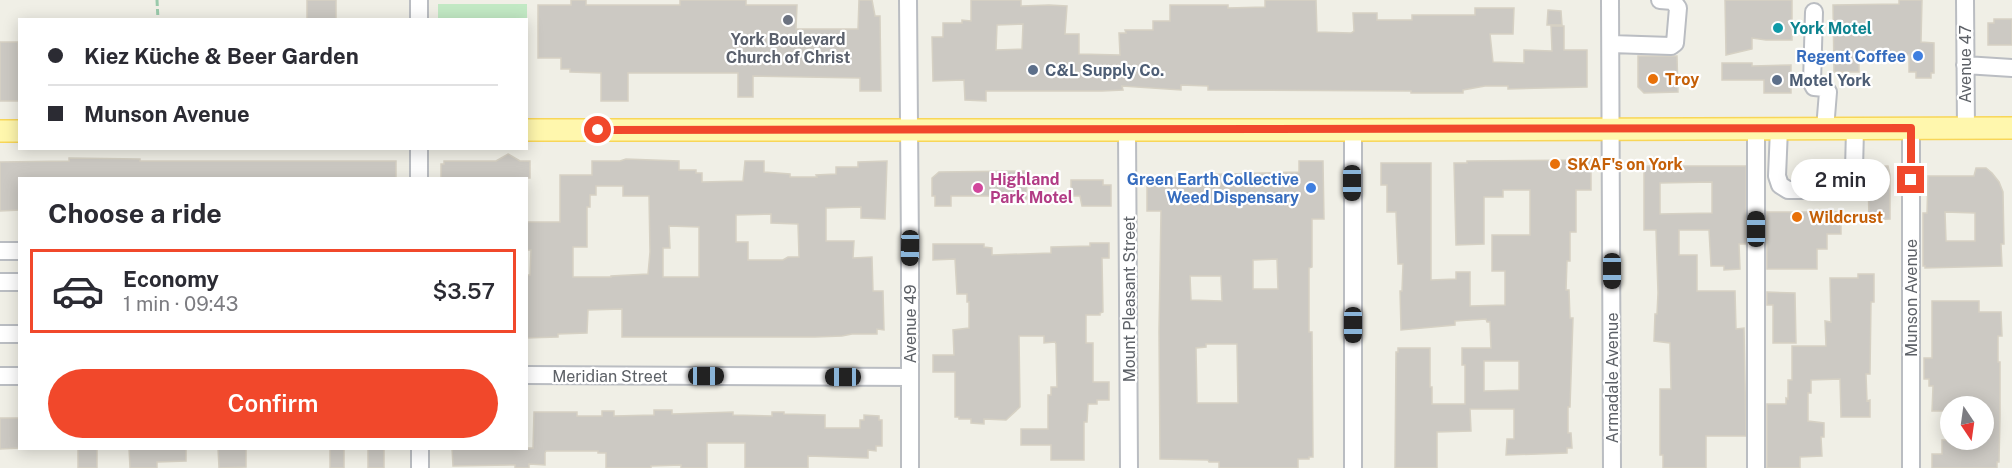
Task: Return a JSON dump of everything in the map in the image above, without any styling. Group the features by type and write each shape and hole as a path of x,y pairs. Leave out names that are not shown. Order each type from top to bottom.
{"main road":[{"path":"528,130 2012,128"},
{"path":"0,131 18,131"}],"street":[{"path":"419,0 419,18"},
{"name":"Avenue 49","path":"908,0 910,468"},
{"name":"Armadale Avenue","path":"1610,0 1612,468"},
{"path":"1611,45 1671,46 1675,43 1678,8 1673,1 1660,0"},
{"name":"Avenue 47","path":"1965,0 1966,128"},
{"path":"1814,12 1812,83 1814,87 1825,88 1828,92 1825,129"},
{"path":"1965,65 2012,68"},
{"name":"Munson Avenue","path":"1911,128 1911,468"},
{"path":"1756,129 1756,468"},
{"path":"1779,129 1777,176 1780,184 1788,190 1842,190 1851,187 1855,129"},
{"name":"Mount Pleasant Street","path":"1127,130 1129,468"},
{"path":"1353,130 1353,468"},
{"path":"419,150 419,177"},
{"path":"0,251 18,251"},
{"path":"0,282 18,282"},
{"path":"0,334 18,334"},
{"name":"Meridian Street","path":"528,375 909,377"},
{"path":"0,376 18,376"},
{"path":"420,450 420,468"}],"path":[{"path":"158,0 158,18"}],"green space":[{"path":"438,4 527,4 527,18 438,18"}],"building":[{"path":"307,0 336,0 336,18 307,18"},
{"path":"571,0 586,0 586,5 680,5 680,0 746,0 746,5 797,5 796,29 858,29 859,0 872,0 875,16 880,16 881,91 860,91 860,78 753,76 753,97 738,97 738,73 628,73 628,101 601,101 601,73 570,72 570,69 561,69 561,58 538,58 538,5 571,5"},
{"path":"971,0 1021,0 1021,6 1067,6 1065,34 1079,34 1079,54 1120,55 1119,33 1126,33 1125,30 1153,30 1153,21 1170,21 1170,5 1265,7 1265,0 1316,0 1317,32 1351,33 1354,31 1353,13 1377,13 1377,20 1412,20 1412,15 1475,15 1475,8 1514,8 1513,34 1490,34 1493,62 1524,63 1524,50 1552,51 1551,26 1564,26 1564,50 1587,50 1587,87 1508,89 1508,86 1485,86 1463,90 1463,93 1411,93 1411,91 1208,90 1208,86 1181,85 1181,90 1122,86 1123,90 1102,91 986,91 986,101 965,100 964,80 933,81 932,37 943,37 943,23 971,21","holes":["1023,24 1022,49 996,50 997,25"]},
{"path":"1725,0 1792,0 1792,40 1752,38 1752,49 1726,55"},
{"path":"1899,0 1922,0 1921,42 1934,43 1934,73 1931,73 1931,78 1916,78 1916,72 1909,72 1909,55 1859,55 1859,72 1834,72 1833,5 1899,4"},
{"path":"1548,10 1561,11 1562,25 1547,25"},
{"path":"1994,19 2012,19 2012,45 1988,45 1988,23 1994,23"},
{"path":"0,42 18,42 18,101 0,101"},
{"path":"1638,56 1677,56 1678,92 1644,93 1638,87"},
{"path":"1722,63 1752,63 1752,66 1791,65 1791,93 1764,93 1764,80 1722,80"},
{"path":"508,154 520,161 530,161 530,178 441,177 441,164 444,164 444,161 496,161"},
{"path":"69,158 140,159 140,161 396,161 396,177 18,177 18,210 0,211 0,162 69,161"},
{"path":"626,159 679,161 679,170 696,170 696,173 702,173 702,182 743,181 745,161 764,161 764,172 790,174 790,177 817,177 816,175 836,174 836,167 858,167 858,162 887,161 885,219 861,218 861,207 826,208 826,241 854,241 853,258 872,257 873,291 883,291 884,330 877,329 877,334 815,337 622,337 622,309 588,310 587,333 528,338 528,275 530,275 531,250 528,250 528,222 560,222 560,175 592,175 592,161","holes":["596,186 623,186 623,196 649,196 648,274 573,277 573,247 587,247 587,207 590,207 590,195 596,195","771,214 771,223 798,224 799,257 788,257 783,260 748,260 748,242 736,242 736,215","669,226 699,227 699,277 663,277 663,248 670,248"]},
{"path":"1591,160 1591,190 1576,190 1576,232 1570,232 1570,261 1567,261 1566,290 1569,290 1570,318 1573,318 1570,407 1568,407 1568,433 1571,433 1572,448 1567,448 1567,453 1506,455 1507,439 1514,439 1514,409 1470,409 1471,431 1437,432 1437,468 1395,468 1396,352 1398,348 1430,348 1432,404 1465,404 1465,365 1462,365 1462,348 1491,348 1490,322 1486,319 1455,321 1455,325 1401,330 1400,291 1402,291 1403,264 1398,264 1396,212 1387,212 1387,185 1381,185 1381,163 1431,163 1431,280 1456,279 1456,272 1470,272 1470,306 1505,305 1505,271 1492,271 1492,235 1530,235 1530,190 1503,190 1503,197 1484,197 1484,244 1456,245 1454,163 1467,163 1467,161","holes":["1484,361 1519,361 1519,390 1484,391"]},
{"path":"1299,161 1323,161 1324,219 1312,219 1312,267 1309,268 1313,457 1298,459 1298,468 1219,468 1219,462 1208,460 1160,459 1161,211 1147,211 1147,178 1299,172","holes":["1277,259 1278,289 1253,289 1253,260","1190,276 1221,276 1222,301 1191,300","1206,344 1237,344 1238,403 1197,403 1196,348 1206,347"]},
{"path":"1644,166 1746,166 1746,244 1739,244 1740,269 1724,270 1724,266 1711,266 1709,230 1679,230 1679,255 1697,255 1697,291 1735,291 1736,329 1744,328 1746,436 1706,436 1706,468 1663,468 1663,455 1660,455 1660,389 1671,389 1670,343 1654,341 1658,293 1656,230 1644,230","holes":["1712,182 1712,213 1660,214 1660,183"]},
{"path":"1888,166 1890,219 1869,220 1868,176 1872,168"},
{"path":"1976,168 1986,168 1999,182 2003,192 2002,266 1925,268 1923,266 1923,213 1927,213 1928,176 1974,176","holes":["1945,212 1975,213 1975,241 1946,241"]},
{"name":"Highland Park Motel","path":"1026,171 1027,199 1002,199 1002,196 951,196 951,206 935,206 935,196 932,196 932,178 939,172"},
{"path":"1071,180 1103,180 1103,185 1111,185 1111,206 1082,206 1080,196 1071,196"},
{"path":"1767,212 1841,212 1841,234 1827,234 1827,249 1817,249 1817,269 1767,269"},
{"path":"1090,243 1109,243 1109,258 1102,258 1103,312 1100,315 1086,315 1086,343 1093,343 1093,382 1109,382 1109,400 1097,400 1097,404 1088,404 1087,422 1084,422 1084,460 1051,460 1051,445 1021,445 1021,429 1048,429 1048,395 1051,395 1051,387 1057,387 1056,344 1055,342 1044,343 1044,336 1019,336 1020,407 1006,420 984,419 984,424 971,423 971,419 955,417 955,372 933,372 933,355 954,355 953,330 969,328 969,302 967,302 967,294 957,294 955,259 933,260 933,244 984,244 984,247 992,248 992,255 1051,253 1051,247 1090,246"},
{"path":"1858,274 1874,274 1874,302 1871,302 1870,374 1866,374 1870,417 1841,417 1840,379 1811,380 1811,393 1808,393 1808,421 1824,423 1824,437 1821,437 1822,456 1800,457 1800,468 1767,468 1767,404 1786,404 1788,380 1792,380 1792,346 1826,346 1825,321 1831,322 1830,278 1858,278"},
{"path":"1767,292 1795,293 1796,343 1773,343 1773,305 1767,305"},
{"path":"1932,301 1979,301 1979,312 2001,312 2002,336 1998,336 2000,416 1997,468 1932,468 1932,454 1942,454 1942,450 1994,450 1994,396 1940,396 1940,411 1932,411 1933,386 1929,386 1929,379 1924,379 1924,358 1932,358"},
{"path":"654,410 672,410 672,414 733,412 733,415 772,416 772,412 784,412 784,414 825,415 825,428 860,428 860,420 864,420 864,415 879,416 879,420 882,420 882,446 876,446 876,451 868,450 868,458 808,456 808,468 745,468 745,443 707,443 707,468 681,468 681,465 606,468 606,453 598,453 598,451 546,451 545,465 529,464 529,468 515,468 515,465 453,466 452,450 528,450 528,448 533,448 534,412 577,412 577,416 602,416 602,411 614,411 614,416 654,415"},
{"path":"0,418 18,418 18,448 0,449"},
{"path":"78,450 97,450 97,468 78,468"},
{"path":"129,450 186,450 186,461 157,462 157,468 130,468"},
{"path":"218,450 246,450 246,467 219,468"},
{"path":"330,450 344,450 344,468 330,468"},
{"path":"368,450 384,450 384,468 368,468"}],"place":[{"name":"York Boulevard Church of Christ","path":"788,20"},
{"name":"York Motel","path":"1778,28"},
{"name":"Regent Coffee","path":"1918,56"},
{"name":"C&L Supply Co.","path":"1033,70"},
{"name":"Troy","path":"1653,79"},
{"name":"Motel York","path":"1777,80"},
{"name":"SKAF's on York","path":"1555,164"},
{"name":"Highland Park Motel","path":"978,188"},
{"name":"Green Earth Collective Weed Dispensary","path":"1311,188"},
{"name":"Wildcrust","path":"1797,217"}],"route":[{"path":"598,130 1911,128 1911,180"}]}
